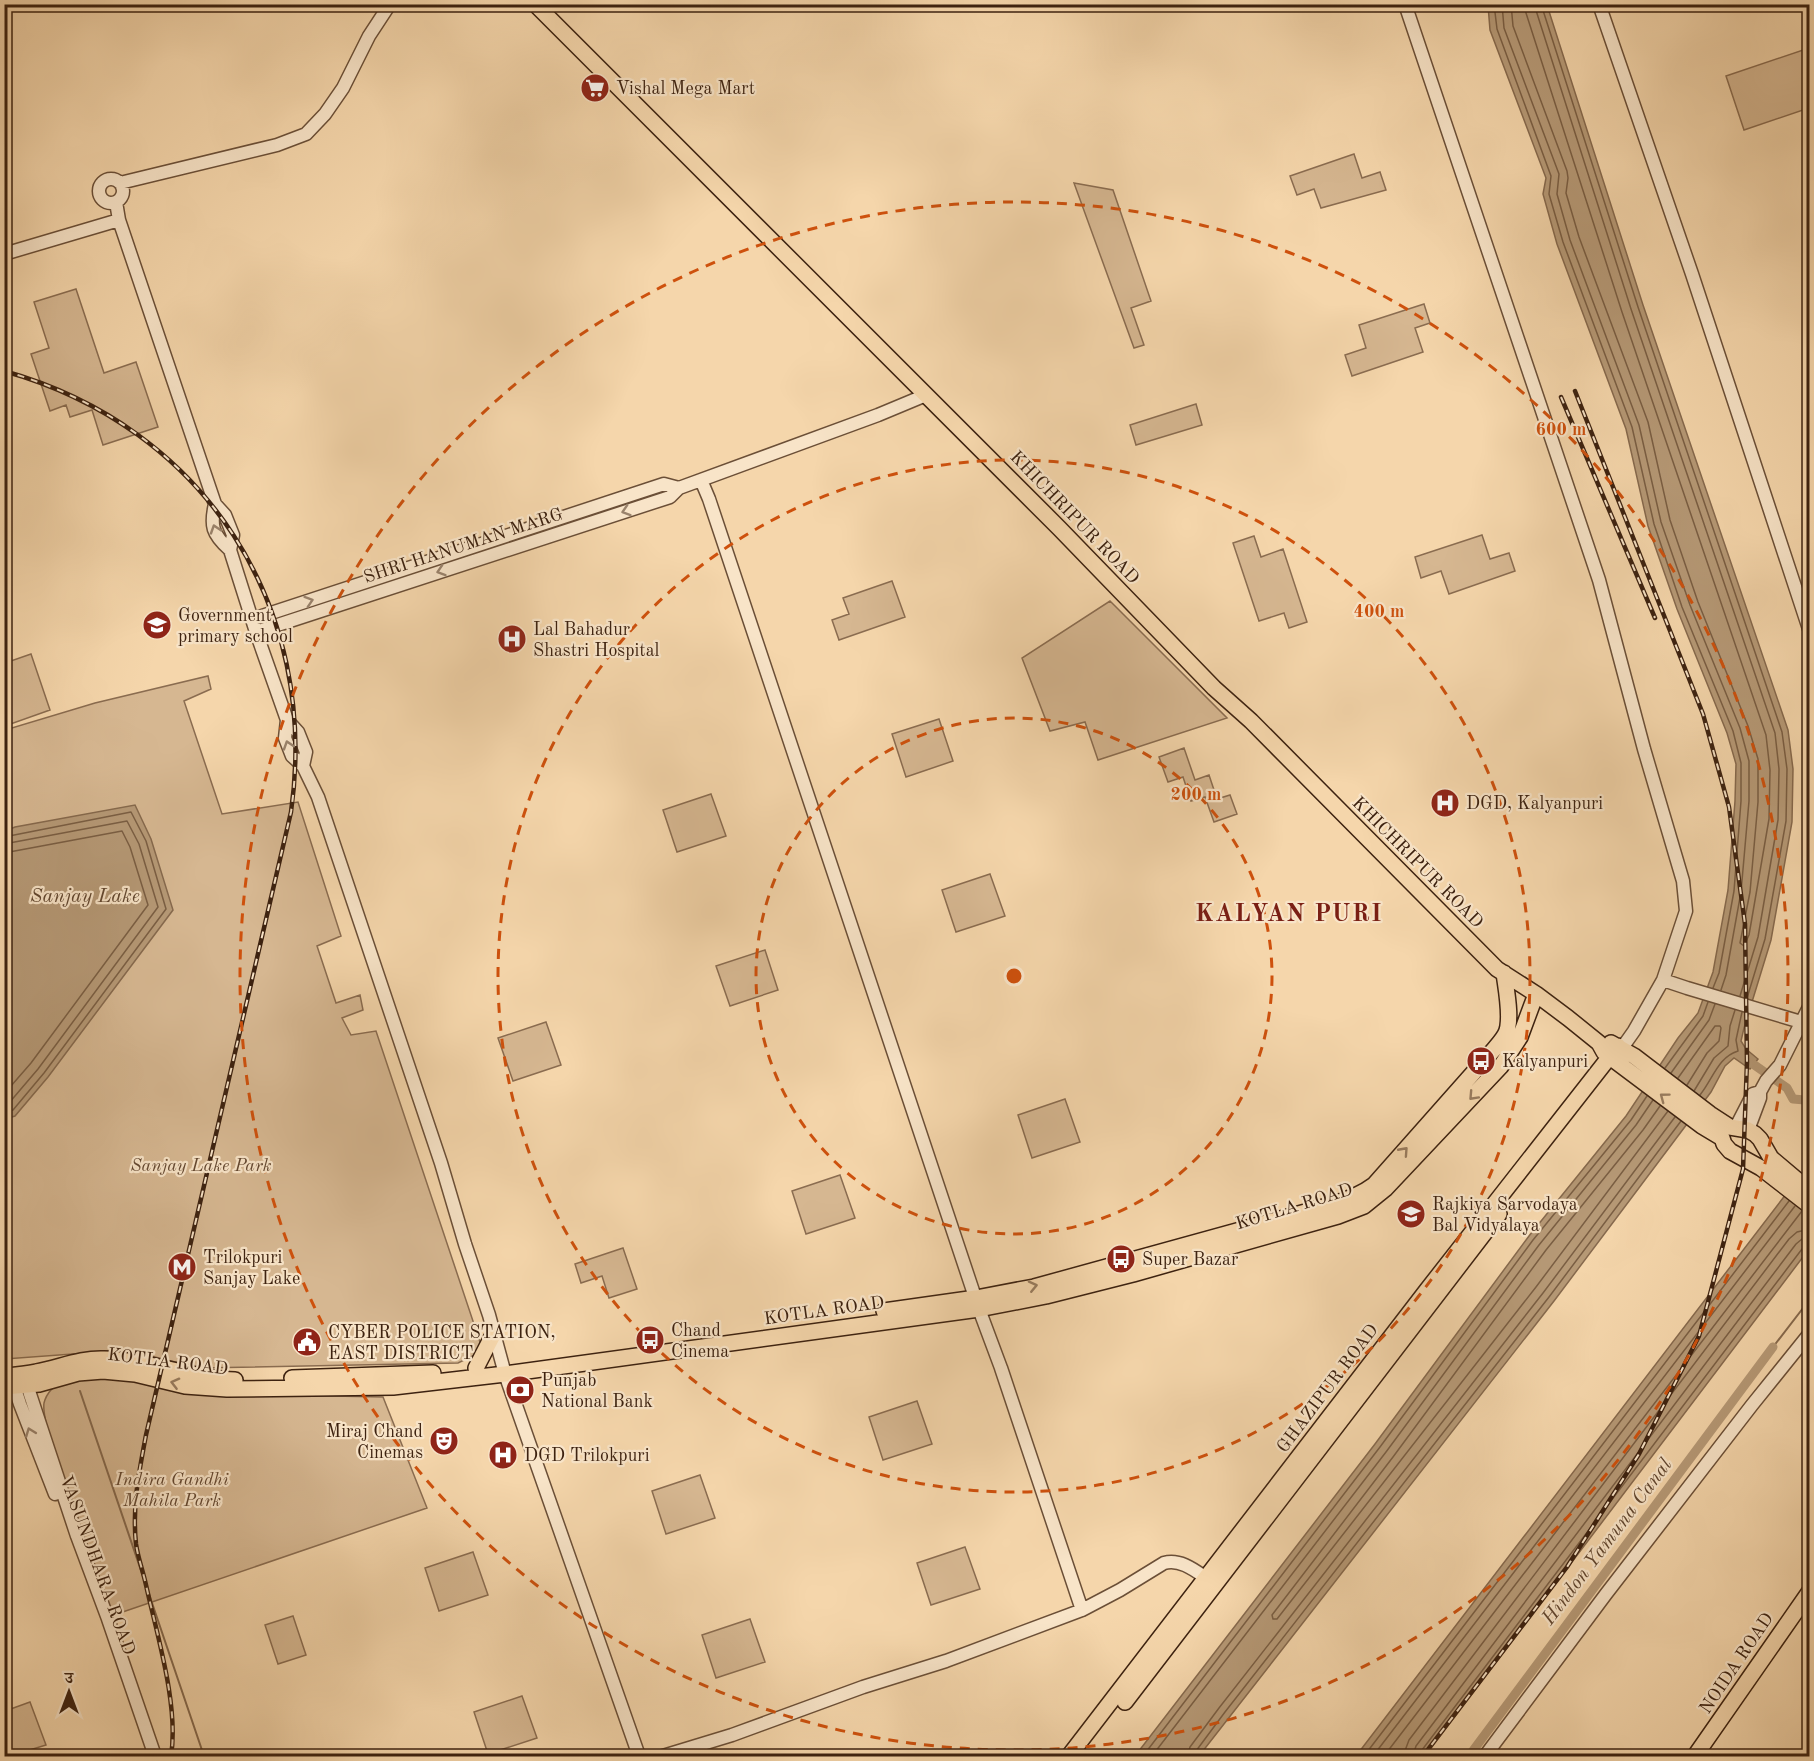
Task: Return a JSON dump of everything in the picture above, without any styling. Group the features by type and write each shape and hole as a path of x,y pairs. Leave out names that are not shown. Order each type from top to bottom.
{"main road":[{"name":"KHICHRIPUR ROAD","path":"535,4 1067,537 1214,688 1251,721 1497,969 1536,994 1599,1043 1604,1052 1622,1055 1706,1120 1734,1131"},
{"path":"1504,973 1512,1026"},
{"name":"KOTLA ROAD","path":"14,1382 39,1384 78,1373 103,1371 135,1374 185,1386 227,1389 393,1387 978,1303 1337,1210 1374,1185 1490,1054 1536,994"},
{"name":"GHAZIPUR ROAD","path":"1069,1756 1211,1581 1622,1055"},
{"path":"1809,1191 1789,1182 1761,1168 1730,1151 1724,1144 1734,1131 1760,1139 1771,1158 1789,1182 1809,1206"},
{"path":"1750,1162 1763,1159 1766,1150"},
{"path":"476,1368 493,1335"},
{"name":"KOTLA ROAD","path":"14,1382 37,1372 76,1361 102,1359 138,1362 189,1374 244,1380 407,1375 476,1368 504,1370"},
{"name":"GHAZIPUR ROAD","path":"1082,1756 1211,1581"},
{"name":"NOIDA ROAD","path":"1695,1756 1809,1591"}],"street":[{"path":"120,183 277,146 306,134 325,114 343,88 369,36 390,4"},
{"path":"1405,4 1599,580 1644,749 1683,881 1686,911 1663,980 1622,1055"},
{"path":"1599,4 1692,274 1809,633"},
{"path":"107,180 116,180 123,187 123,196 116,202 111,204 100,196 100,189 107,180"},
{"path":"116,202 119,220 215,504 212,521 219,540 230,550 287,720 285,738 292,756 303,766 318,797 438,1154 504,1370 639,1756"},
{"path":"4,254 119,220"},
{"name":"SHRI HANUMAN MARG","path":"254,626 670,497 679,488 878,415 926,395"},
{"path":"701,480 709,498 1082,1610"},
{"path":"1663,980 1801,1022"},
{"path":"1734,1131 1752,1094 1763,1086 1780,1065 1809,1005"},
{"path":"1485,1756 1606,1594 1809,1333"},
{"name":"VASUNDHARA ROAD","path":"14,1382 102,1621 146,1756"},
{"name":"VASUNDHARA ROAD","path":"14,1382 77,1536 155,1756"},
{"path":"663,1756 732,1735 863,1687 946,1661 1082,1610 1164,1563 1177,1561 1211,1581"}],"green space":[{"path":"1809,48 1809,108 1744,130 1726,76"},
{"path":"1354,154 1362,178 1380,172 1386,190 1321,208 1314,189 1297,195 1290,176"},
{"path":"1074,183 1113,190 1151,301 1131,308 1144,345 1134,348"},
{"path":"76,289 104,373 136,362 158,427 103,445 92,410 70,417 66,405 50,411 31,354 49,348 34,302"},
{"path":"1424,304 1430,323 1415,328 1423,352 1352,376 1345,355 1366,348 1359,325"},
{"path":"1196,404 1202,425 1136,445 1130,425"},
{"path":"1482,535 1490,559 1509,553 1515,571 1449,594 1441,571 1421,578 1415,557"},
{"path":"1254,536 1261,557 1283,549 1307,622 1289,628 1284,613 1259,621 1233,543"},
{"path":"892,581 905,617 839,640 832,620 849,614 843,598"},
{"path":"1110,601 1227,718 1098,760 1085,722 1050,731 1022,658"},
{"path":"31,654 50,710 5,726 5,663"},
{"name":"Sanjay Lake Park","path":"208,676 211,689 184,701 222,814 298,802 341,936 317,946 336,1003 360,995 363,1010 342,1018 351,1035 376,1031 483,1351 458,1363 199,1368 127,1350 5,1359 5,730 95,703"},
{"path":"939,719 953,761 906,777 892,734"},
{"path":"1184,748 1195,780 1209,775 1217,799 1230,795 1237,814 1214,822 1205,797 1191,801 1183,777 1168,782 1159,757"},
{"path":"711,794 726,836 677,852 663,810"},
{"path":"990,874 1005,916 956,932 942,890"},
{"path":"765,950 778,990 730,1006 716,966"},
{"path":"546,1022 561,1065 513,1081 498,1038"},
{"path":"1065,1099 1080,1142 1032,1158 1018,1115"},
{"path":"840,1175 855,1218 806,1234 792,1191"},
{"path":"623,1248 637,1289 609,1298 602,1276 581,1283 575,1264"},
{"name":"Indira Gandhi Mahila Park","path":"106,1375 230,1394 383,1397 427,1508 108,1617 46,1423 44,1408 48,1394 61,1383 78,1378"},
{"path":"917,1401 932,1444 883,1460 869,1417"},
{"path":"700,1475 715,1518 666,1534 652,1491"},
{"path":"965,1547 980,1589 931,1605 917,1563"},
{"path":"473,1552 488,1595 439,1611 425,1568"},
{"path":"293,1616 306,1655 278,1664 265,1625"},
{"path":"750,1619 765,1662 716,1678 702,1635"},
{"path":"522,1696 537,1738 488,1754 474,1712"},
{"path":"30,1702 46,1745 5,1756 5,1711"}],"water":[{"path":"1488,5 1547,5 1643,305 1788,730 1793,769 1792,822 1771,940 1741,1041 1746,1049 1758,1059 1750,1069 1734,1058 1725,1066 1711,1092 1554,1301 1199,1756 1135,1756 1375,1444 1529,1236 1626,1116 1678,1038 1698,1013 1713,972 1728,890 1736,764 1727,733 1677,609 1648,526 1626,429 1557,244 1543,194 1546,178 1490,30"},
{"name":"Sanjay Lake","path":"135,805 151,839 173,910 48,1077 15,1116 5,1119 5,831 15,827"},
{"path":"1809,1164 1809,1249 1425,1756 1356,1756"}],"waterway":[{"path":"1753,1064 1787,1088 1793,1099 1805,1100 1810,1093"},
{"path":"1773,1347 1810,1299"},
{"name":"Hindon Yamuna Canal","path":"1469,1756 1773,1347"},
{"path":"80,1391 204,1756"}],"railway":[{"path":"4,371 75,398 138,435 191,481 234,536 266,597 287,664 295,736 291,812 146,1435 137,1489 136,1544 170,1693 173,1736 171,1756"},
{"path":"1423,1756 1567,1567 1639,1454 1699,1336 1743,1169 1747,1062 1745,924 1729,807 1703,714 1575,391"},
{"path":"1561,397 1655,618"}],"place":[{"name":"Vishal Mega Mart","path":"595,88"},
{"name":"Government primary school","path":"157,625"},
{"name":"Lal Bahadur Shastri Hospital","path":"512,639"},
{"name":"DGD, Kalyanpuri","path":"1445,803"},
{"name":"Kalyanpuri","path":"1481,1061"},
{"name":"Rajkiya Sarvodaya Bal Vidyalaya","path":"1411,1214"},
{"name":"Super Bazar","path":"1121,1259"},
{"name":"Trilokpuri Sanjay Lake","path":"182,1267"},
{"name":"Chand Cinema","path":"650,1340"},
{"name":"CYBER POLICE STATION, EAST DISTRICT","path":"307,1342"},
{"name":"Punjab National Bank","path":"520,1390"},
{"name":"Miraj Chand Cinemas","path":"444,1441"},
{"name":"DGD Trilokpuri","path":"503,1455"}],"district":[{"name":"KALYAN PURI","path":"1289,913"}]}
